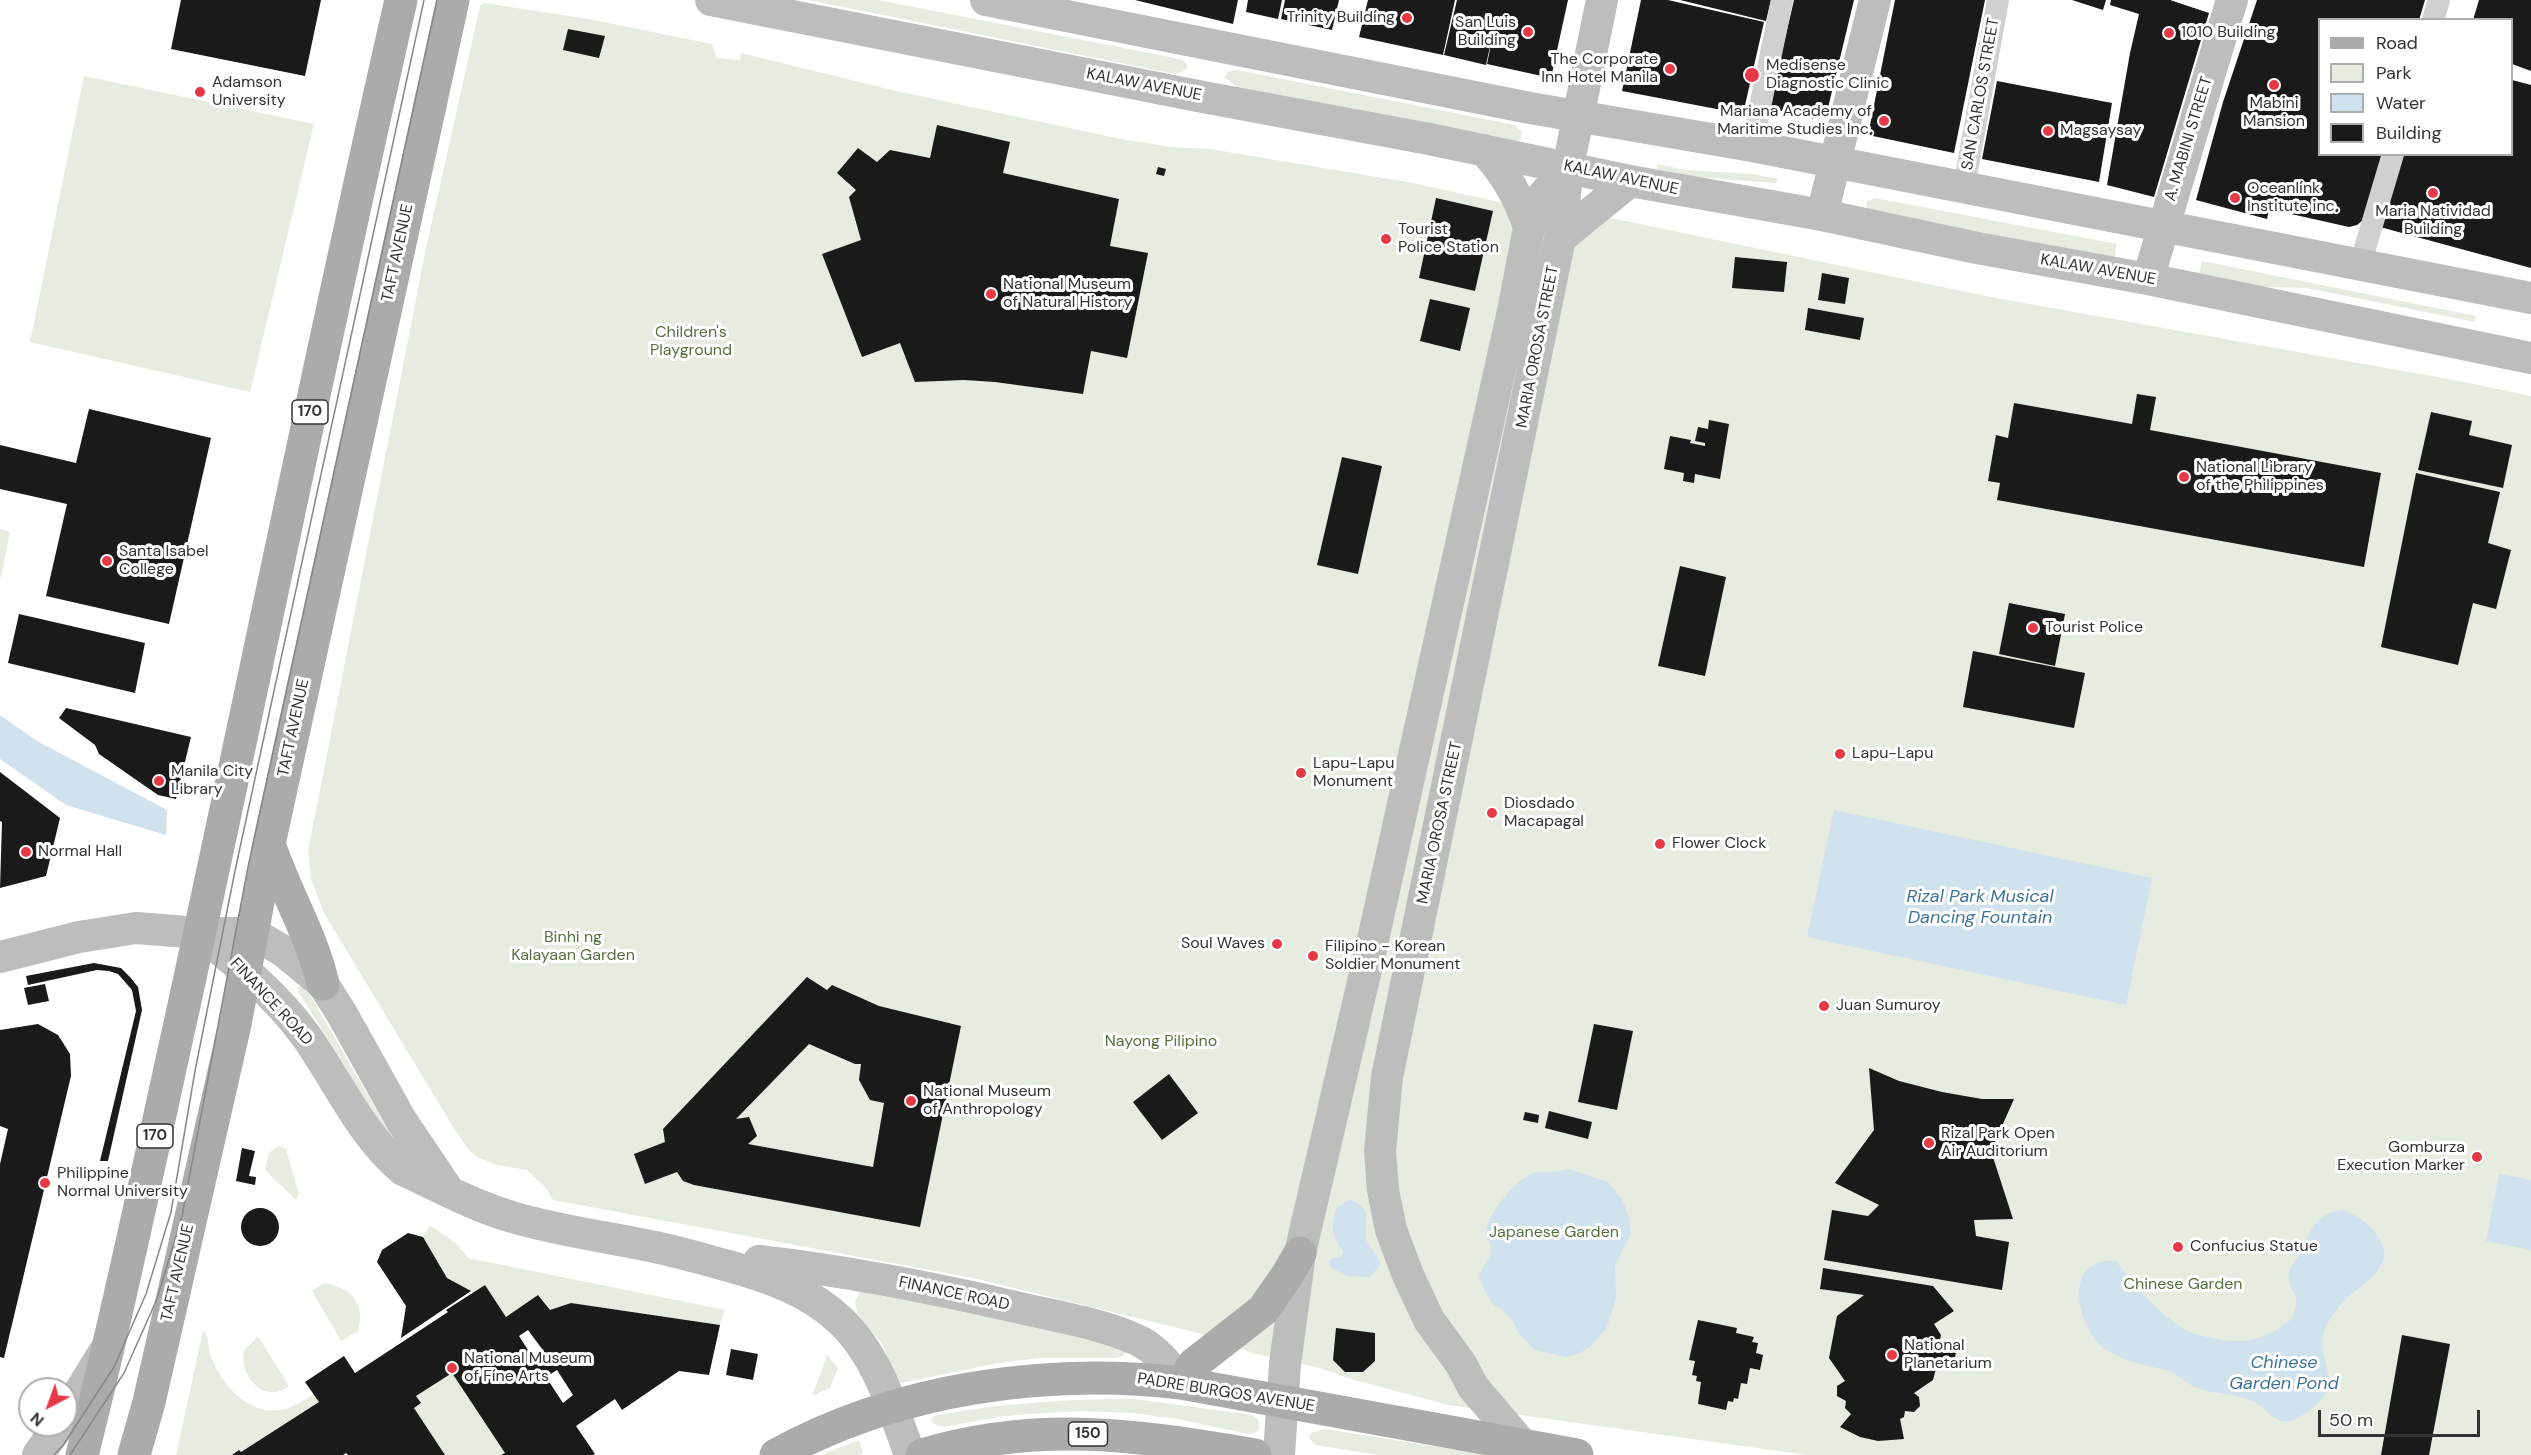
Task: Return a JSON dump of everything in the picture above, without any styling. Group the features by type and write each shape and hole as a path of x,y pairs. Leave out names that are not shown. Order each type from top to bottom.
{"main road":[{"name":"170","path":"82,1455 112,1339 317,377 401,0"},
{"name":"TAFT AVENUE","path":"134,1455 235,1024 269,844 453,0"},
{"path":"269,844 278,871 317,958 323,984"},
{"path":"1180,1383 1194,1364 1263,1310 1300,1253"},
{"name":"PADRE BURGOS AVENUE","path":"776,1455 820,1432 892,1406 1024,1381 1096,1377 1139,1378 1180,1383 1282,1400 1527,1450 1576,1455"},
{"path":"148,1455 152,1386"},
{"name":"150","path":"922,1455 1006,1437 1060,1433 1161,1439 1255,1455"}],"street":[{"name":"KALAW AVENUE","path":"711,0 1484,150 1630,181 1822,215 1977,249 2148,279 2531,358"},
{"path":"986,0 1580,117 1752,146 2162,228 2531,298"},
{"name":"MARIA OROSA STREET","path":"1527,1450 1473,1387 1461,1364 1429,1320 1391,1230 1383,1190 1380,1150 1387,1077 1560,238 1568,167 1602,0"},
{"path":"1752,146 1782,0"},
{"path":"1822,215 1875,0"},
{"name":"SAN CARLOS STREET","path":"1964,188 1998,0"},
{"name":"A. MABINI STREET","path":"2148,279 2232,0"},
{"path":"2434,18 2439,0"},
{"path":"1484,150 1497,164 1517,195 1529,228"},
{"path":"2360,265 2392,156"},
{"name":"MARIA OROSA STREET","path":"1279,1455 1282,1400 1300,1253 1374,935 1513,311 1529,228 1538,201 1568,167"},
{"path":"1560,238 1630,181"},
{"path":"0,957 79,938 136,928 200,933"},
{"name":"FINANCE ROAD","path":"200,933 253,933"},
{"name":"FINANCE ROAD","path":"200,933 245,970 305,1034 368,1135 388,1158 403,1170 510,1217 705,1260 756,1274 791,1287 827,1308 844,1323 872,1361 910,1455"},
{"path":"253,933 283,951 323,984 401,1120 448,1190"},
{"name":"FINANCE ROAD","path":"705,1260 736,1259 863,1276 1083,1321 1136,1339 1168,1364 1180,1383"},
{"path":"844,1323 840,1306 844,1289 849,1281 863,1276"},
{"path":"78,1394 112,1339"},
{"path":"38,1455 51,1437"}],"green space":[{"path":"809,0 878,0 1180,59 1188,68 1175,74"},
{"path":"484,3 594,20 712,44 717,58 740,60 741,53 892,90 1121,139 1171,147 1210,149 1413,183 1517,206 1616,219 1991,297 2531,396 2531,1455 1807,1455 1449,1405 1354,1380 1320,1368 1253,1353 1198,1333 973,1278 553,1200 546,1188 527,1170 497,1165 477,1157 468,1149 453,1127 324,913 311,879 308,851 426,248 480,6"},
{"path":"1237,70 1515,125 1522,132 1521,139 1512,142 1237,87 1224,77 1228,72"},
{"path":"84,76 314,124 250,392 30,342"},
{"path":"1658,164 1685,170 1753,174 1778,179 1776,183 1693,177 1658,169"},
{"path":"1875,198 2117,244 2114,261 1867,209 1866,202"},
{"path":"2202,261 2476,316 2475,322 2307,288 2263,287 2198,278"},
{"path":"0,529 10,532 1,577 0,577"},
{"path":"301,986 310,995 393,1138 362,1100 348,1071 298,991 298,987"},
{"path":"278,1146 286,1149 299,1194 296,1200 265,1170 269,1153"},
{"path":"430,1225 457,1244 468,1258 725,1310 720,1325 571,1303 550,1310 506,1317 485,1285 473,1293 447,1278 423,1237"},
{"path":"324,1283 334,1285 349,1293 358,1304 360,1321 358,1331 341,1341 312,1291"},
{"path":"861,1290 1006,1308 1126,1352 1117,1358 1040,1358 998,1363 901,1383 897,1380 882,1344 857,1313 855,1301"},
{"path":"203,1331 208,1339 211,1357 216,1368 230,1389 249,1404 272,1411 285,1409 314,1394 319,1402 241,1452 239,1450 232,1455 176,1455"},
{"path":"258,1336 289,1386 280,1391 263,1390 250,1379 246,1370 244,1351"},
{"path":"827,1355 838,1368 830,1388 812,1396"},
{"path":"452,1373 505,1453 501,1455 445,1455 414,1408 421,1403 416,1396"},
{"path":"1134,1399 1252,1415 1257,1418 1260,1427 1257,1432 1249,1434 1178,1419 1133,1413 1082,1411 997,1417 944,1427 934,1424 931,1420 933,1416 1009,1405"},
{"path":"1324,1429 1489,1455 1378,1455 1315,1445 1309,1438 1311,1433"},
{"path":"859,1440 863,1453 858,1455 821,1455"}],"water":[{"path":"0,715 37,741 167,810 166,835 66,805 0,759"},
{"name":"Rizal Park Musical Dancing Fountain","path":"1834,810 2152,878 2126,1005 1807,937"},
{"path":"1569,1169 1608,1182 1623,1201 1629,1217 1631,1233 1615,1266 1616,1298 1607,1327 1592,1345 1580,1353 1566,1357 1535,1350 1518,1332 1513,1321 1491,1303 1479,1278 1491,1253 1486,1231 1498,1205 1513,1187 1530,1175"},
{"path":"2499,1174 2531,1180 2531,1250 2486,1241"},
{"path":"1351,1200 1359,1204 1366,1214 1367,1241 1380,1265 1370,1277 1347,1276 1330,1267 1329,1262 1333,1258 1342,1256 1343,1251 1333,1231 1336,1209"},
{"name":"Chinese Garden Pond","path":"2343,1210 2369,1225 2380,1240 2384,1249 2384,1258 2376,1273 2345,1300 2328,1322 2322,1340 2329,1385 2318,1403 2296,1419 2282,1421 2250,1400 2197,1388 2170,1371 2117,1356 2098,1343 2086,1324 2080,1298 2081,1280 2090,1267 2097,1263 2116,1261 2148,1299 2187,1331 2232,1341 2262,1337 2293,1318 2296,1299 2288,1277 2311,1230 2326,1215"}],"building":[{"path":"181,0 321,0 305,76 171,49"},
{"path":"1135,0 1238,0 1233,24"},
{"path":"1248,0 1282,0 1278,19 1246,12"},
{"path":"1285,0 1339,0 1332,30 1281,19"},
{"name":"Trinity Building","path":"1368,0 1455,0 1443,55 1359,37"},
{"name":"San Luis Building","path":"1457,0 1568,0 1551,78 1487,64 1497,14 1486,65 1444,55"},
{"path":"1641,0 1668,0 1764,22 1743,114 1622,91"},
{"path":"1680,0 1771,0 1766,21"},
{"path":"1794,0 1854,0 1826,116 1815,116 1814,119 1769,108"},
{"path":"1895,0 1985,0 1954,153 1868,135"},
{"path":"2072,0 2106,0 2103,10"},
{"path":"2111,0 2170,0 2209,13 2154,197 2107,185 2139,14 2110,5"},
{"path":"2257,0 2425,0 2420,18 2318,18 2318,156 2383,156 2362,221 2357,225 2349,227 2269,209 2267,219 2196,200 2223,102"},
{"path":"2479,0 2531,0 2531,71 2513,64 2513,18 2474,18"},
{"path":"568,29 605,36 599,58 563,50"},
{"path":"2513,80 2531,85 2531,268 2380,227 2398,156 2513,156"},
{"name":"Magsaysay","path":"1997,81 2112,103 2099,182 1982,159"},
{"name":"National Museum of Natural History","path":"937,125 1010,142 1003,173 1119,199 1110,246 1148,253 1127,358 1091,351 1083,394 995,382 964,380 915,382 900,343 862,357 822,254 861,240 849,197 856,190 837,173 858,148 877,162 890,150 930,158"},
{"path":"1158,167 1166,169 1164,176 1156,174"},
{"path":"1436,198 1493,211 1475,291 1419,278"},
{"path":"1735,257 1787,262 1784,292 1732,288"},
{"path":"1822,273 1849,278 1845,304 1818,300"},
{"path":"1430,299 1470,308 1460,351 1420,341"},
{"path":"1808,308 1864,318 1860,340 1805,330"},
{"name":"National Library of the Philippines","path":"2137,394 2156,397 2150,430 2381,473 2364,567 1997,500 2000,483 1988,481 1996,435 2008,438 2014,403 2132,424"},
{"path":"89,409 211,438 169,624 46,596 67,504 0,489 0,445 76,463"},
{"path":"2431,412 2472,421 2469,435 2512,445 2503,488 2418,470"},
{"path":"1709,420 1729,424 1720,479 1695,474 1694,483 1683,481 1684,473 1664,469 1670,436 1691,440 1690,443 1705,446 1705,443 1695,441 1698,427 1708,429"},
{"path":"1342,457 1382,466 1358,574 1317,565"},
{"path":"2416,473 2500,492 2488,543 2511,550 2496,609 2473,603 2458,665 2381,647"},
{"path":"1680,566 1726,577 1705,676 1658,666"},
{"name":"Tourist Police","path":"2009,603 2065,614 2055,666 1999,654"},
{"path":"19,614 145,643 135,693 8,663"},
{"path":"1973,651 2085,673 2074,728 1963,707"},
{"path":"66,708 191,737 176,799 158,795 99,754 95,745 59,718"},
{"name":"Normal Hall","path":"0,772 60,818 46,876 0,888 2,822 0,821"},
{"path":"94,963 121,968 138,987 142,1010 108,1161 100,1161 136,1011 132,990 118,974 109,971 97,970 28,985 26,976"},
{"name":"National Museum of Anthropology","path":"807,977 827,990 832,985 879,1006 961,1026 920,1227 694,1185 683,1181 677,1172 645,1184 634,1154 665,1142 663,1129","holes":["809,1044 855,1064 861,1064 859,1080 870,1100 884,1103 873,1167 748,1144 757,1136 749,1117 736,1119"]},
{"path":"45,984 49,1001 28,1005 24,988"},
{"path":"38,1024 58,1035 70,1054 71,1076 4,1358 0,1357 0,1164 8,1129 0,1126 0,1030"},
{"path":"1594,1024 1633,1031 1617,1110 1578,1102"},
{"name":"Rizal Park Open Air Auditorium","path":"1869,1068 1899,1081 1942,1092 1982,1099 2014,1099 1991,1151 2013,1219 1974,1220 1976,1236 2009,1242 2002,1290 1824,1260 1832,1210 1868,1216 1879,1205 1835,1183 1874,1130"},
{"path":"1169,1074 1198,1113 1162,1140 1133,1102"},
{"path":"1549,1111 1592,1122 1588,1139 1545,1128"},
{"path":"1525,1112 1539,1115 1538,1123 1523,1120"},
{"path":"242,1148 255,1151 249,1176 256,1177 255,1185 236,1181"},
{"path":"260,1208 274,1213 279,1227 274,1241 260,1246 246,1241 241,1227 246,1213"},
{"path":"408,1233 423,1237 447,1278 471,1291 401,1338 406,1306 377,1262 382,1250"},
{"name":"National Planetarium","path":"1823,1268 1933,1286 1954,1311 1934,1324 1941,1335 1938,1349 1956,1351 1954,1366 1938,1361 1933,1380 1914,1393 1919,1397 1920,1406 1914,1412 1905,1411 1904,1417 1900,1419 1904,1439 1878,1441 1860,1437 1840,1427 1851,1414 1845,1408 1846,1401 1837,1396 1837,1386 1845,1381 1829,1358 1837,1316 1864,1295 1820,1289"},
{"name":"National Museum of Fine Arts","path":"485,1285 506,1317 538,1295 550,1310 571,1303 720,1325 709,1375 679,1371 622,1410 615,1399 576,1426 595,1454 593,1455 501,1455 505,1453 452,1373 416,1396 421,1403 414,1408 445,1455 348,1455 346,1453 343,1455 232,1455 239,1450 241,1452 319,1402 305,1382 344,1356 355,1373 448,1312 446,1310","holes":["528,1330 545,1353 535,1361 519,1336","557,1370 573,1395 563,1403 546,1377"]},
{"path":"1698,1320 1737,1328 1736,1333 1754,1337 1752,1342 1758,1343 1756,1353 1763,1355 1760,1370 1750,1368 1747,1384 1741,1383 1738,1399 1734,1398 1733,1402 1728,1401 1726,1410 1698,1404 1701,1382 1696,1381 1697,1376 1692,1375 1695,1361 1689,1360"},
{"path":"1336,1328 1375,1333 1375,1361 1363,1372 1345,1372 1333,1360"},
{"path":"2402,1335 2450,1344 2429,1455 2381,1455"},
{"path":"731,1349 758,1354 753,1380 726,1375"}],"tram line":[{"path":"54,1455 64,1444 114,1367 146,1294 171,1212 195,1071 236,866 424,0"},
{"path":"70,1455 124,1373 157,1299 182,1216 248,867 437,0"}],"place":[{"name":"Trinity Building","path":"1407,18"},
{"name":"San Luis Building","path":"1528,32"},
{"name":"1010 Building","path":"2169,33"},
{"name":"The Corporate Inn Hotel Manila","path":"1670,69"},
{"name":"Medisense Diagnostic Clinic","path":"1752,75"},
{"name":"Mabini Mansion","path":"2274,85"},
{"name":"Adamson University","path":"200,92"},
{"name":"Mariana Academy of Maritime Studies Inc.","path":"1884,121"},
{"name":"Magsaysay","path":"2048,131"},
{"name":"Maria Natividad Building","path":"2433,193"},
{"name":"Oceanlink Institute inc.","path":"2235,198"},
{"name":"Tourist Police Station","path":"1386,239"},
{"name":"National Museum of Natural History","path":"991,294"},
{"name":"National Library of the Philippines","path":"2184,477"},
{"name":"Santa Isabel College","path":"107,561"},
{"name":"Tourist Police","path":"2033,628"},
{"name":"Lapu-Lapu","path":"1840,754"},
{"name":"Lapu-Lapu Monument","path":"1301,773"},
{"name":"Manila City Library","path":"159,781"},
{"name":"Diosdado Macapagal","path":"1492,813"},
{"name":"Flower Clock","path":"1660,844"},
{"name":"Normal Hall","path":"26,852"},
{"name":"Soul Waves","path":"1277,944"},
{"name":"Filipino - Korean Soldier Monument","path":"1313,956"},
{"name":"Juan Sumuroy","path":"1824,1006"},
{"name":"National Museum of Anthropology","path":"911,1101"},
{"name":"Rizal Park Open Air Auditorium","path":"1929,1143"},
{"name":"Gomburza Execution Marker","path":"2477,1157"},
{"name":"Philippine Normal University","path":"45,1183"},
{"name":"Confucius Statue","path":"2178,1247"},
{"name":"National Planetarium","path":"1892,1355"},
{"name":"National Museum of Fine Arts","path":"452,1368"}],"park label":[{"name":"Children's Playground","path":"691,342"},
{"name":"Binhi ng Kalayaan Garden","path":"573,947"},
{"name":"Nayong Pilipino","path":"1161,1042"},
{"name":"Japanese Garden","path":"1554,1233"},
{"name":"Chinese Garden","path":"2183,1285"}]}
